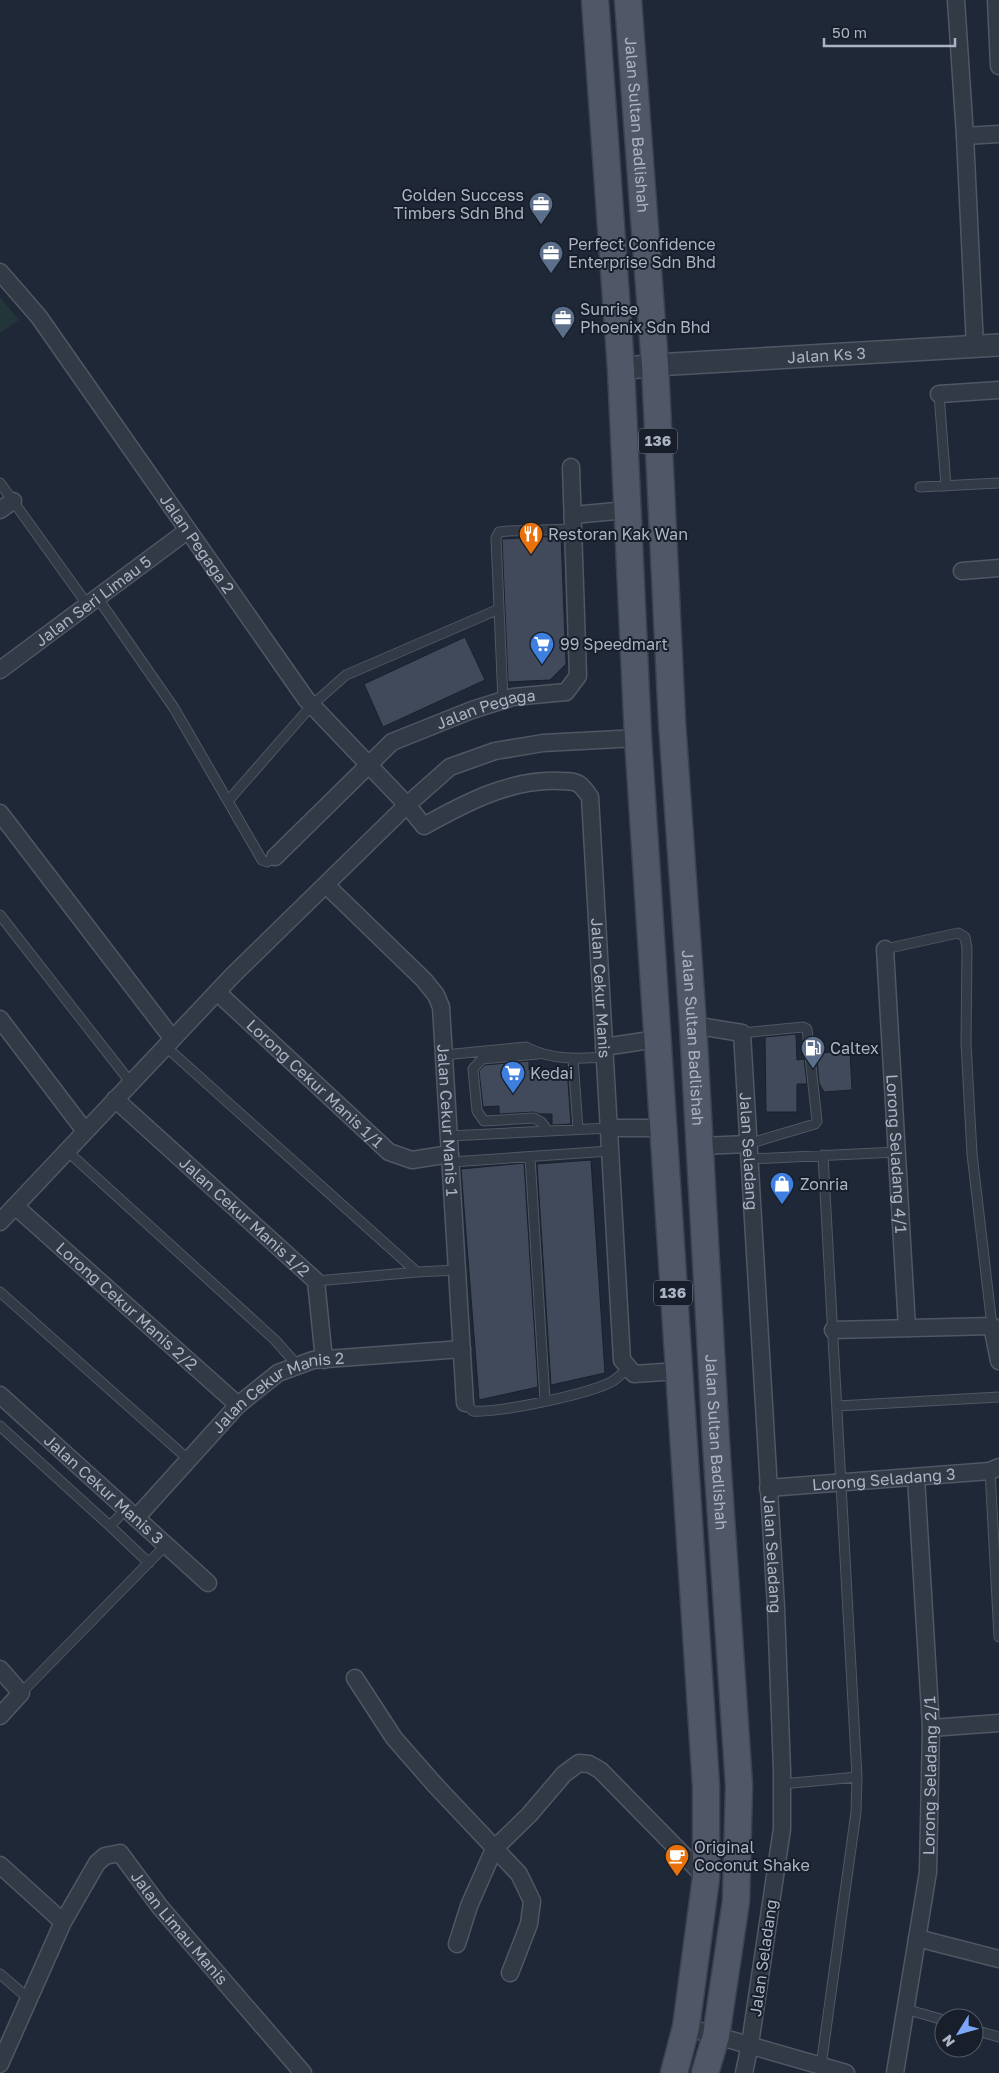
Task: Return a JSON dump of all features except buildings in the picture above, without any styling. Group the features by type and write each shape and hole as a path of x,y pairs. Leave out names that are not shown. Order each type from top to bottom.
{"main road":[{"name":"Jalan Sultan Badlishah","path":"595,0 622,369 638,738 706,1786 706,1878 686,2027 674,2073"},
{"name":"Jalan Sultan Badlishah","path":"628,0 655,365 672,722 701,1146 716,1442 739,1785 736,1901 716,2036 706,2073"}],"street":[{"path":"956,0 965,136 975,347"},
{"path":"996,0 999,66"},
{"path":"965,136 999,134"},
{"name":"Jalan Pegaga 2","path":"0,272 38,317 187,531 312,705 407,805 424,826"},
{"name":"Jalan Ks 3","path":"622,369 655,365 999,346"},
{"path":"939,394 999,390"},
{"name":"Jalan Pegaga","path":"275,857 392,742 472,710 513,697 566,692 578,676 571,466"},
{"path":"573,522 627,510"},
{"name":"Jalan Seri Limau 5","path":"0,670 187,531"},
{"path":"962,571 999,568"},
{"path":"0,1222 216,992 407,805 450,768 495,751 543,744 638,738"},
{"name":"Jalan Cekur Manis","path":"424,826 453,810 512,786 553,781 571,782 580,785 590,797 610,1151 625,1365"},
{"path":"0,813 169,1042"},
{"name":"Jalan Cekur Manis 1","path":"326,885 424,980 436,995 441,1007 465,1403"},
{"name":"Lorong Seladang 4/1","path":"885,949 907,1328"},
{"name":"Lorong Cekur Manis 1/1","path":"216,992 389,1152 412,1160 450,1158"},
{"path":"0,1018 85,1131"},
{"path":"693,1025 742,1033"},
{"name":"Jalan Seladang","path":"742,1033 776,1608 782,1784 782,1829 744,2073"},
{"path":"604,1052 657,1039"},
{"name":"Jalan Cekur Manis 1/2","path":"115,1099 316,1281 324,1360"},
{"path":"609,1128 662,1128"},
{"path":"701,1146 749,1151"},
{"name":"Lorong Cekur Manis 2/2","path":"15,1206 238,1405"},
{"path":"832,1330 992,1326 999,1361"},
{"name":"Jalan Cekur Manis 2","path":"131,1513 189,1460 238,1405 278,1373 313,1360 462,1349"},
{"path":"625,1365 634,1374 678,1371"},
{"name":"Jalan Cekur Manis 3","path":"0,1395 208,1583"},
{"name":"Lorong Seladang 3","path":"768,1488 994,1469"},
{"name":"Lorong Seladang 2/1","path":"895,2073 928,1872 931,1728 916,1477"},
{"path":"0,1669 21,1694 0,1716"},
{"path":"355,1678 394,1738 519,1874 532,1901 529,1924 510,1972"},
{"path":"931,1728 999,1723"},
{"path":"457,1944 469,1906 494,1849 529,1815 564,1774 579,1763 589,1764 600,1770 706,1878"},
{"name":"Jalan Limau Manis","path":"63,1922 97,1863 105,1856 120,1853 160,1907 303,2073"},
{"path":"0,1866 63,1922 0,2064"},
{"path":"917,1938 999,1960"},
{"path":"686,2027 846,2073"}],"lane":[{"path":"939,394 946,486"},
{"path":"0,483 6,505 92,601 174,708 262,860 267,862 275,857"},
{"path":"920,487 999,483"},
{"path":"503,701 496,538 499,532 573,522"},
{"path":"228,801 312,705 346,676 499,609"},
{"path":"0,915 131,1083"},
{"path":"885,949 958,933 965,937 967,948 966,1043 972,1154 992,1326"},
{"path":"742,1033 803,1027 807,1029 817,1121 815,1124 749,1151"},
{"path":"169,1042 417,1272"},
{"path":"444,1055 526,1048 538,1054"},
{"path":"548,1131 541,1122 534,1118 484,1120 477,1111 473,1069 476,1063 482,1059 538,1054 574,1059 604,1052"},
{"path":"574,1059 578,1130"},
{"path":"449,1136 609,1128"},
{"path":"67,1151 275,1340 298,1366"},
{"path":"450,1158 530,1157 610,1151"},
{"path":"749,1151 823,1155 897,1152"},
{"path":"821,2066 856,1812 857,1777 823,1155"},
{"path":"530,1157 545,1400"},
{"path":"316,1281 457,1270"},
{"path":"0,1292 189,1460"},
{"path":"465,1403 473,1411 487,1412 571,1395 612,1382 625,1365"},
{"path":"837,1406 999,1397"},
{"path":"0,1426 149,1563"},
{"path":"994,1469 999,1637"},
{"path":"110,1526 131,1513"},
{"path":"21,1694 166,1545"},
{"path":"782,1784 857,1777"},
{"path":"0,1974 28,1999"},
{"path":"905,2009 934,2017"},
{"path":"984,2033 999,2037"}],"green space":[{"path":"0,297 19,320 0,333"}],"place":[{"name":"Golden Success Timbers Sdn Bhd","path":"541,225"},
{"name":"Perfect Confidence Enterprise Sdn Bhd","path":"551,274"},
{"name":"Sunrise Phoenix Sdn Bhd","path":"563,339"},
{"name":"Restoran Kak Wan","path":"531,555"},
{"name":"99 Speedmart","path":"542,665"},
{"name":"Caltex","path":"813,1069"},
{"name":"Kedai","path":"513,1094"},
{"name":"Zonria","path":"782,1205"},
{"name":"Original Coconut Shake","path":"677,1877"}]}
